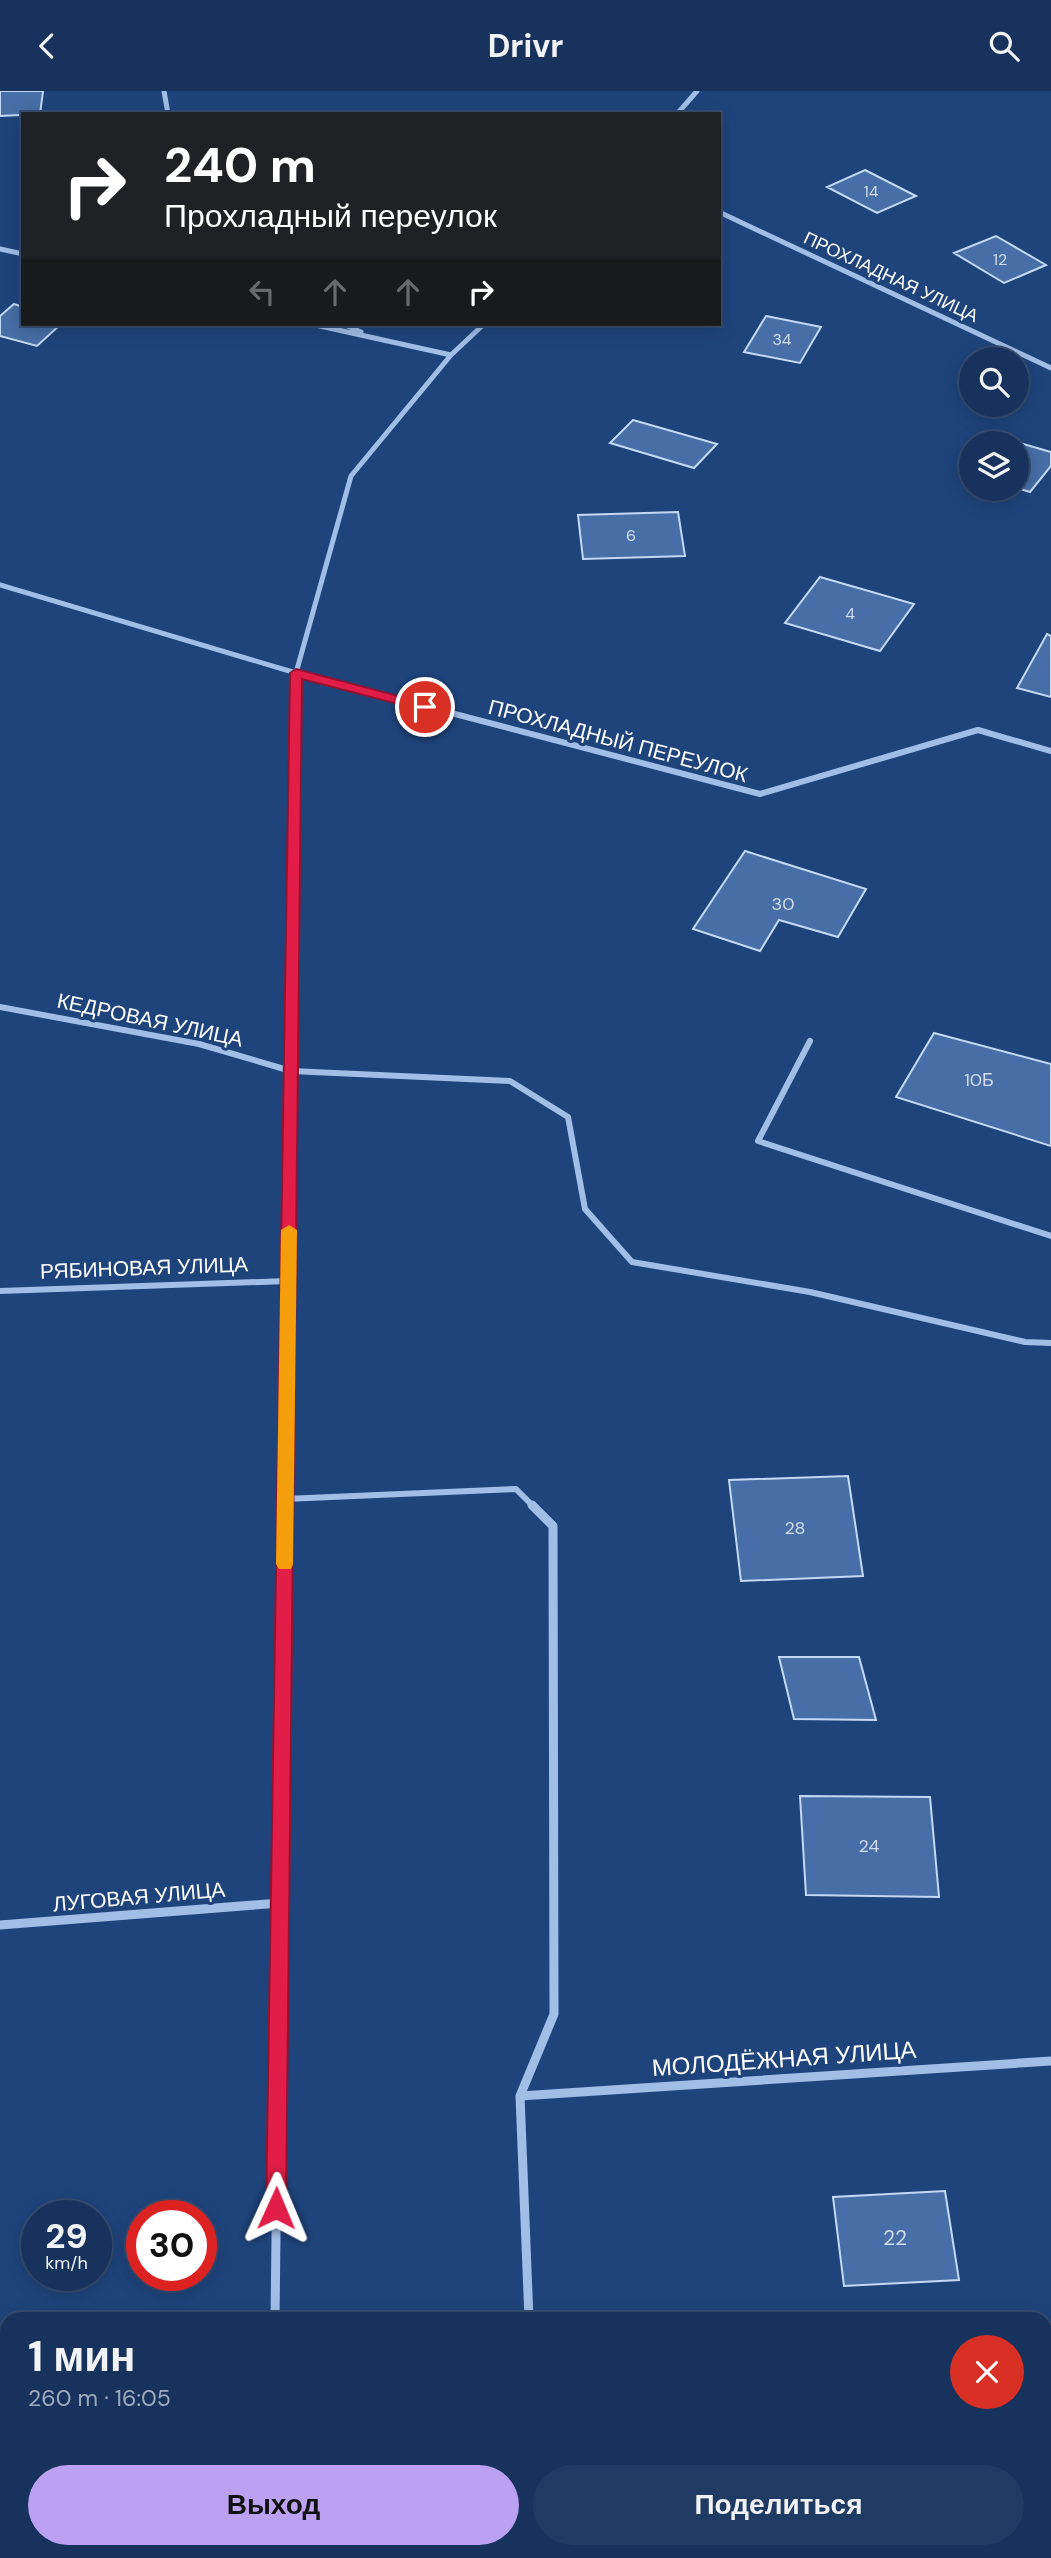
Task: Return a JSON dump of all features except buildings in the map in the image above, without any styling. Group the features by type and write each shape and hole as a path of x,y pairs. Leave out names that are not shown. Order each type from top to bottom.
{"street":[{"path":"164,91 168,112"},
{"path":"679,112 697,91"},
{"name":"ПРОХЛАДНАЯ УЛИЦА","path":"721,213 1051,368"},
{"path":"0,249 21,254"},
{"path":"319,326 451,355"},
{"path":"347,326 377,340"},
{"path":"275,2312 296,673 351,476 451,355 482,326"},
{"name":"ПРОХЛАДНЫЙ ПЕРЕУЛОК","path":"0,585 296,673 760,794 978,730 1051,751"},
{"name":"КЕДРОВАЯ УЛИЦА","path":"0,1007 199,1044 291,1071 510,1081 568,1117 585,1209 632,1262 810,1292 1025,1342 1051,1343"},
{"path":"810,1041 758,1142 1051,1236"},
{"name":"РЯБИНОВАЯ УЛИЦА","path":"0,1291 288,1281"},
{"path":"285,1499 516,1489 552,1526 554,2014 520,2096 529,2312"},
{"name":"ЛУГОВАЯ УЛИЦА","path":"0,1925 280,1903"},
{"name":"МОЛОДЁЖНАЯ УЛИЦА","path":"520,2096 1051,2061"}],"slow traffic":[{"path":"285,1564 289,1230"}],"route":[{"path":"276,2208 296,673 425,707"}]}
